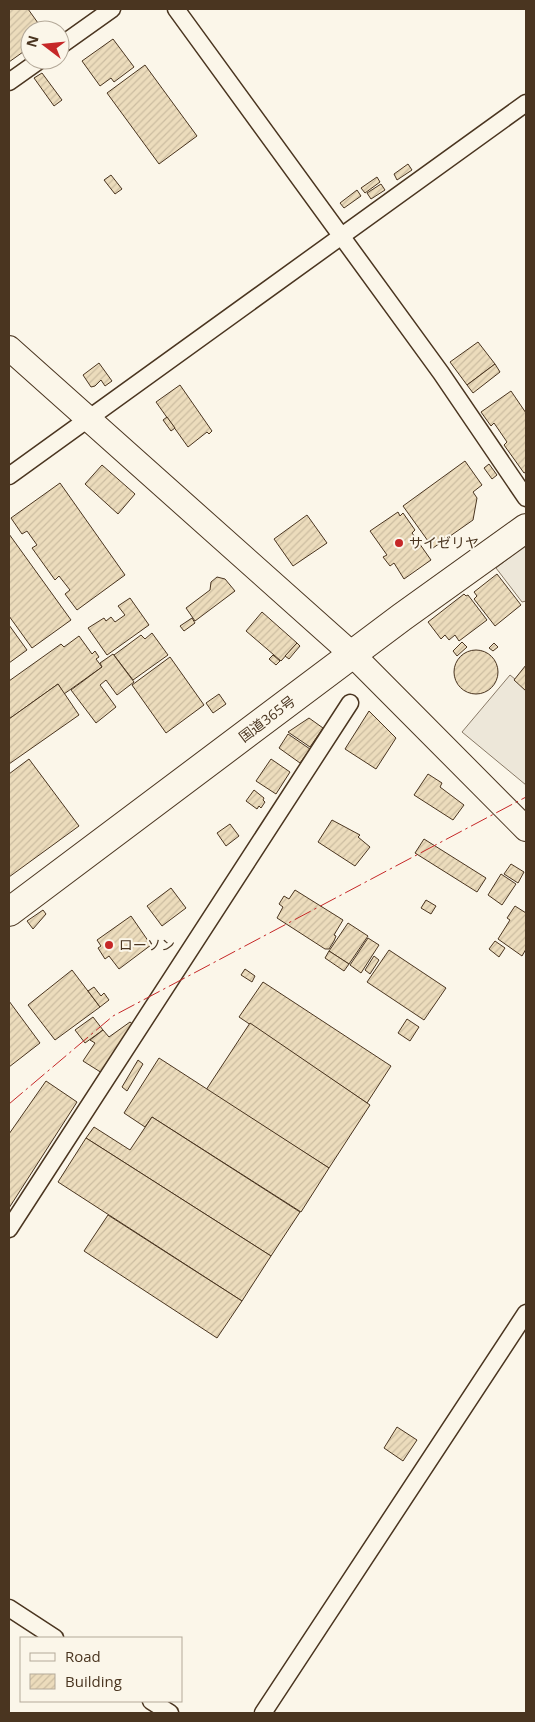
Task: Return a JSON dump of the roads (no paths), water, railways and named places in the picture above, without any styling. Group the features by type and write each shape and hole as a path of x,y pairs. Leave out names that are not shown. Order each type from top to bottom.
{"highway":[{"name":"国道365号","path":"9,912 526,528"}],"street":[{"path":"70,39 112,9"},
{"path":"176,9 441,373 526,498"},
{"path":"9,82 26,70"},
{"path":"9,476 526,103"},
{"path":"9,348 353,655 526,829"},
{"path":"9,1229 350,703"},
{"path":"263,1713 526,1313"},
{"path":"9,1608 53,1637"},
{"path":"153,1702 170,1713"}],"place":[{"name":"サイゼリヤ","path":"399,543"},
{"name":"ローソン","path":"109,945"}]}
